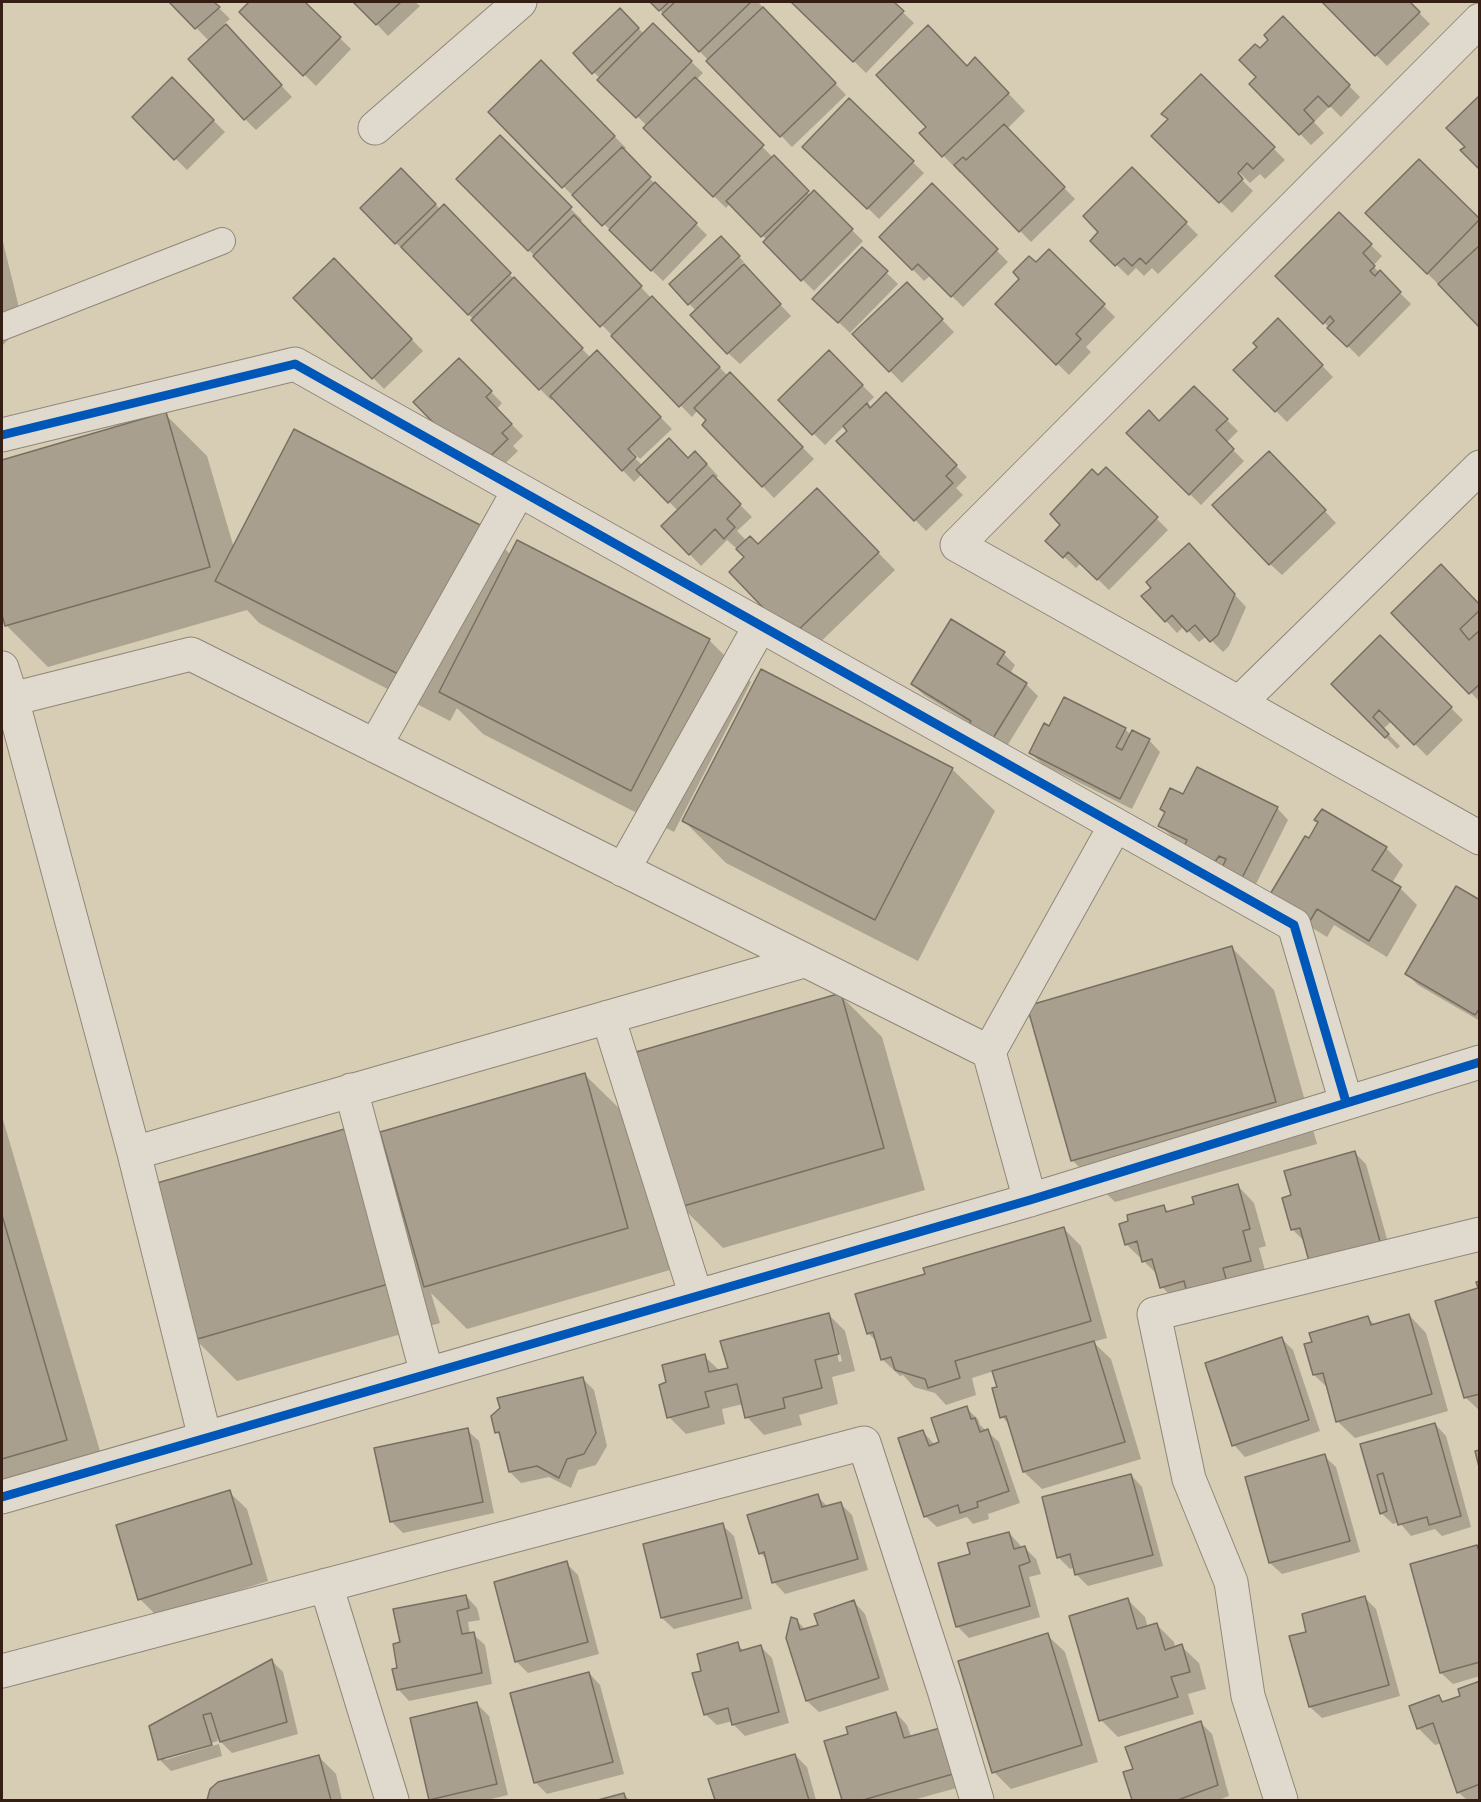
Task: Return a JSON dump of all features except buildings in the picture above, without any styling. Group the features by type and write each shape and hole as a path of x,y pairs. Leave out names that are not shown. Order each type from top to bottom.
{"street":[{"path":"375,128 520,2"},
{"path":"1479,20 957,545 1479,838"},
{"path":"2,435 295,364 1294,926 1346,1102"},
{"path":"1239,703 1479,467"},
{"path":"375,746 519,490"},
{"path":"623,870 760,626"},
{"path":"12,699 190,654 989,1052"},
{"path":"2,668 134,1153 205,1438"},
{"path":"1030,1200 989,1052 1114,826"},
{"path":"134,1153 804,961"},
{"path":"608,1017 696,1296"},
{"path":"2,1497 1030,1200 1479,1062"},
{"path":"351,1090 427,1374"},
{"path":"1281,1800 1248,1696 1231,1582 1189,1479 1154,1314 1479,1234"},
{"path":"2,1671 864,1443 977,1800"},
{"path":"326,1585 392,1800"}],"lane":[{"path":"2,327 222,241"}],"cycle path":[{"path":"2,435 295,364 1294,925 1346,1102"},
{"path":"2,1497 1030,1200 1480,1062"}]}
